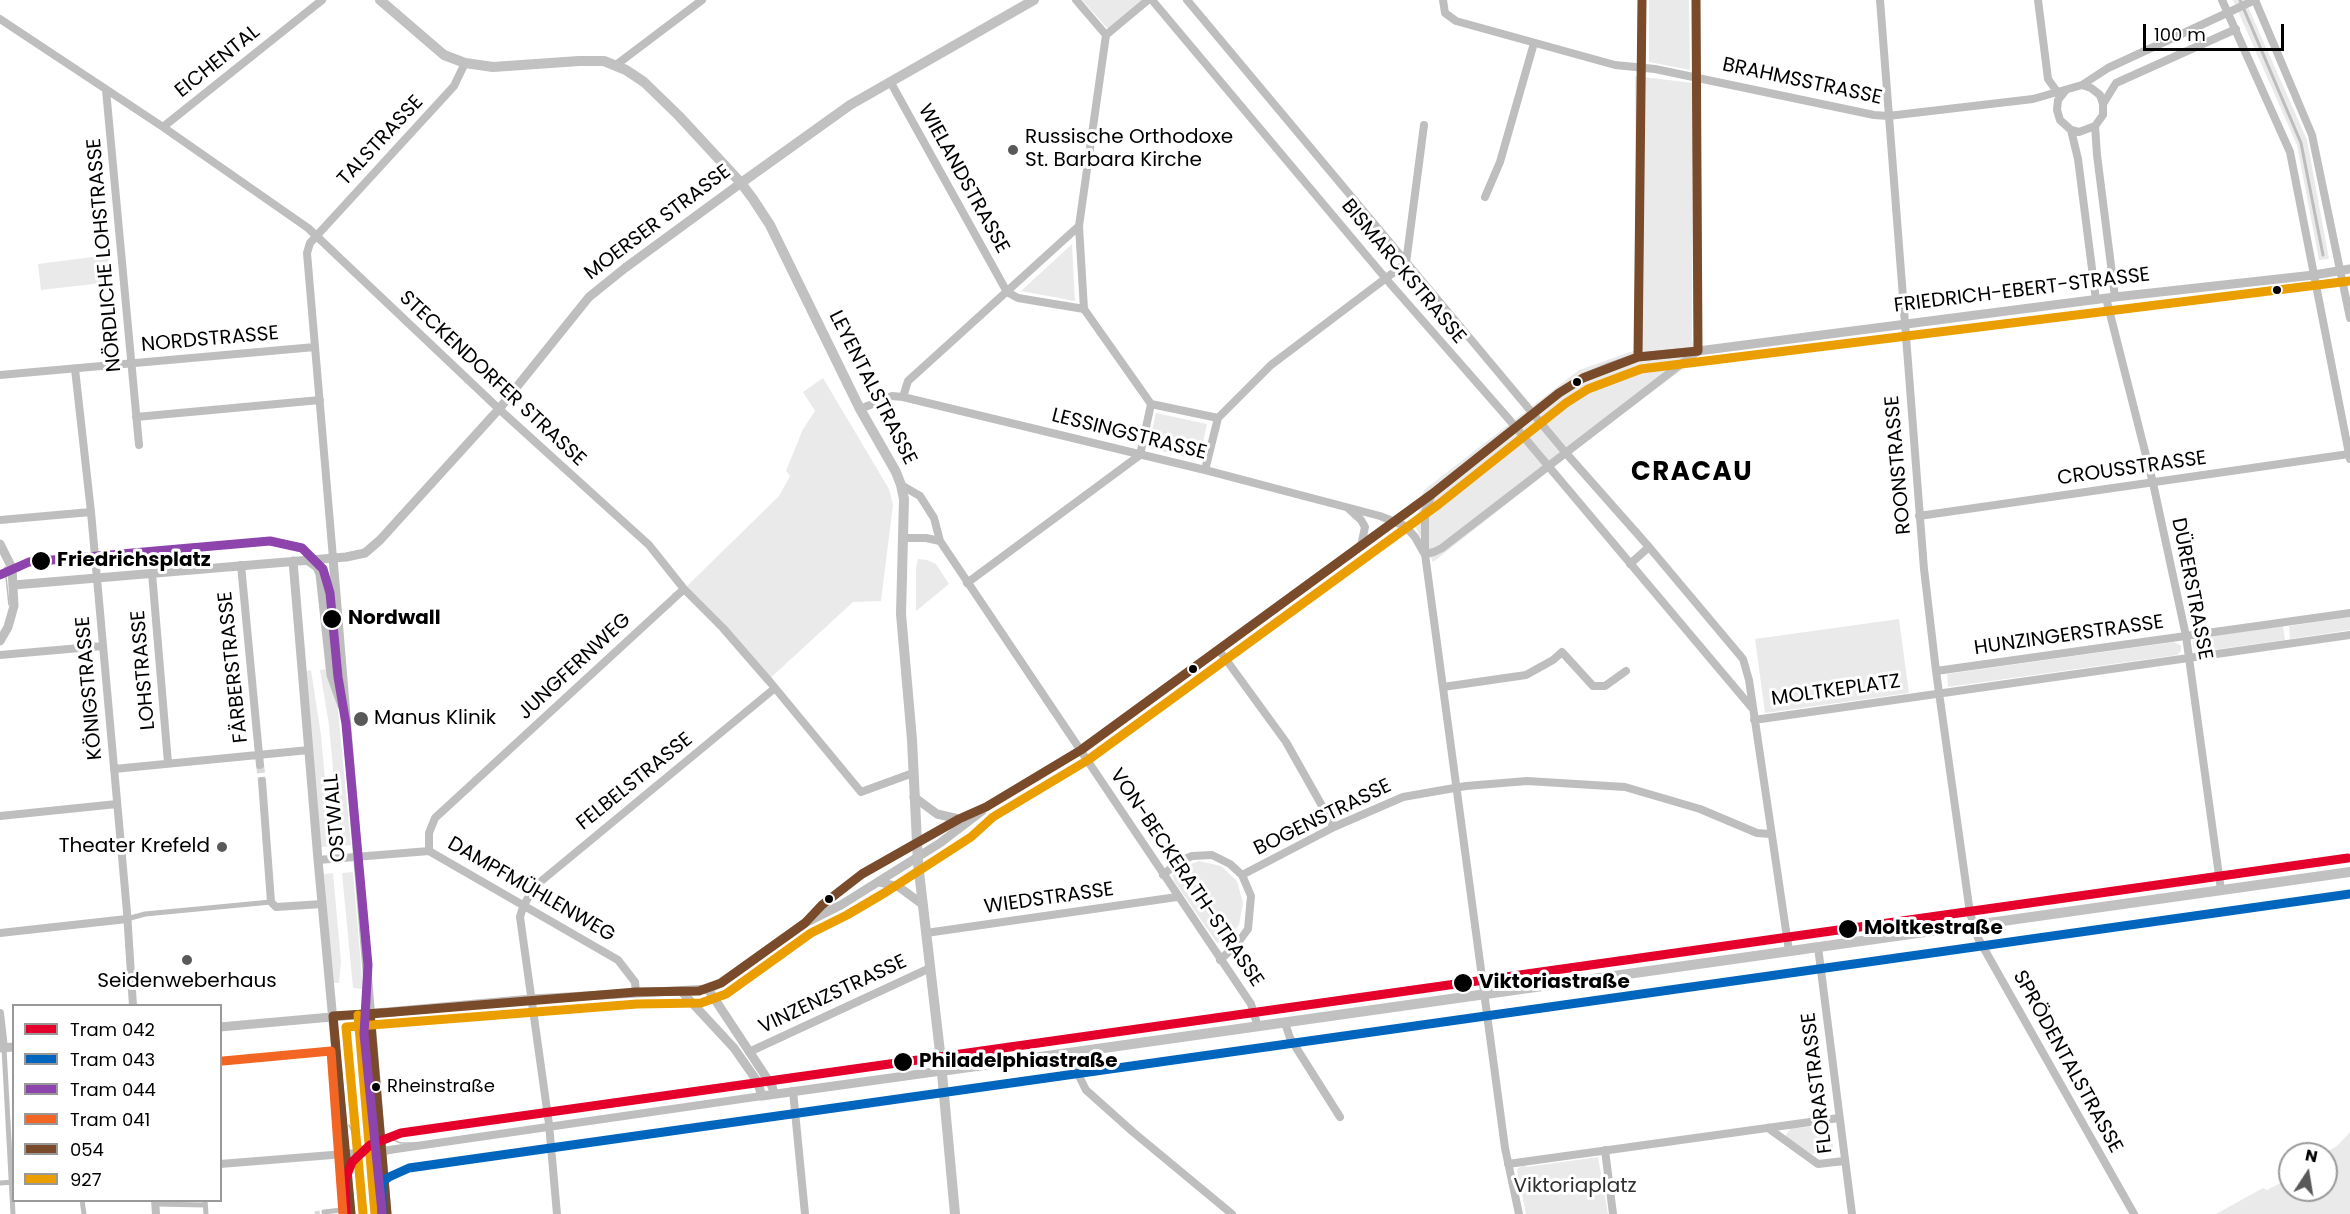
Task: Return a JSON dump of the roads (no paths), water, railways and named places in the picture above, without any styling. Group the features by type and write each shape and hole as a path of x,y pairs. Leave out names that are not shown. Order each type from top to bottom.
{"main road":[{"path":"380,0 444,55 465,63 493,67 592,60 616,65"},
{"name":"MOERSER STRASSE","path":"741,183 825,120 1034,0"},
{"name":"LEYENTALSTRASSE","path":"616,65 644,82 679,116 741,183 770,225 860,409 901,485"},
{"path":"901,485 904,514 901,614 917,857 955,1214"},
{"path":"941,1071 2350,872"}],"street":[{"name":"EICHENTAL","path":"163,127 322,0"},
{"path":"616,65 702,0"},
{"path":"1076,0 1106,35"},
{"path":"1150,0 1106,35 1079,226 1084,309 1151,404 1218,418"},
{"name":"BISMARCKSTRASSE","path":"1150,0 1752,708"},
{"name":"BISMARCKSTRASSE","path":"1187,0 1565,452 1727,639"},
{"name":"BRAHMSSTRASSE","path":"1443,0 1445,13 1456,21 1615,65 1642,66 1874,115 1888,116 2033,99 2062,91"},
{"path":"1638,357 1642,0"},
{"path":"1425,554 1442,548 1698,351 1696,0"},
{"name":"ROONSTRASSE","path":"1880,0 1919,516 1936,671 1973,925"},
{"path":"2038,0 2048,79 2062,91"},
{"path":"2222,0 2290,153 2350,457"},
{"path":"2096,300 2078,159 2071,130 2060,120 2057,110 2062,91 2082,85 2108,68 2255,0 2312,135 2345,270 2350,318"},
{"name":"STECKENDORFER STRASSE","path":"0,19 163,127 308,228 499,409 649,546 684,589 723,628 775,688 861,792 913,773"},
{"path":"2103,104 2116,83 2236,29"},
{"path":"1485,197 1500,162 1534,43"},
{"name":"TALSTRASSE","path":"315,236 454,86 465,63"},
{"name":"WIELANDSTRASSE","path":"891,82 1006,292"},
{"path":"2071,130 2086,131 2096,126 2103,115 2100,95 2082,85"},
{"name":"NÖRDLICHE LOHSTRASSE","path":"106,90 139,445"},
{"name":"BISMARCKSTRASSE","path":"1406,263 1424,125"},
{"name":"DÜRERSTRASSE","path":"2096,126 2111,298 2186,636 2221,890"},
{"name":"MOERSER STRASSE","path":"333,558 360,555 375,546 499,409 589,297 741,183"},
{"path":"860,409 892,396 903,397 908,381 1079,226"},
{"name":"OSTWALL","path":"315,236 307,253 387,1214"},
{"path":"1205,470 1218,418 1271,365 1387,280 1406,263"},
{"name":"FRIEDRICH-EBERT-STRASSE","path":"986,807 1081,750 1395,522 1516,429 1558,393 1584,378 1638,357 2345,270"},
{"path":"1006,292 1018,298 1084,309"},
{"name":"NORDSTRASSE","path":"0,375 315,346"},
{"name":"KÖNIGSTRASSE","path":"75,369 91,512 133,1004"},
{"name":"LESSINGSTRASSE","path":"903,397 1205,470 1395,522"},
{"path":"136,417 320,400"},
{"path":"967,582 1140,454 1151,404"},
{"name":"CROUSSTRASSE","path":"1919,516 2350,457"},
{"name":"LEYENTALSTRASSE","path":"901,485 920,496 934,518 940,541 1081,750"},
{"path":"1432,494 1425,512 1425,554 1508,1164 1519,1214"},
{"path":"1347,507 1365,527 1360,546"},
{"path":"0,520 91,512"},
{"path":"1395,522 1405,526 1425,554"},
{"path":"903,538 926,538 940,541"},
{"path":"0,544 12,568 14,585 14,606 8,627 0,641"},
{"path":"1630,564 1649,547"},
{"path":"14,585 333,558"},
{"path":"307,560 318,567 320,574 331,675 346,713"},
{"name":"OSTWALL","path":"293,561 351,1212"},
{"name":"FÄRBERSTRASSE","path":"241,566 260,765"},
{"name":"LOHSTRASSE","path":"152,573 168,764"},
{"name":"JUNGFERNWEG","path":"429,851 429,833 435,818 684,589"},
{"name":"HUNZINGERSTRASSE","path":"1936,671 2350,613"},
{"name":"HUNZINGERSTRASSE","path":"1939,693 2350,635"},
{"name":"MOLTKEPLATZ","path":"1727,639 1739,654 1747,670 1754,720 1939,693"},
{"path":"0,656 103,646"},
{"path":"1219,650 1286,742 1334,827"},
{"path":"1443,687 1526,675 1553,660 1562,652 1593,686 1605,686 1626,671"},
{"name":"FELBELSTRASSE","path":"523,907 534,887 775,688"},
{"path":"1754,720 1789,951"},
{"path":"114,769 309,750"},
{"name":"VON-BECKERATH-STRASSE","path":"1081,750 1177,897 1251,1004 1258,1027"},
{"path":"262,781 271,902 276,907 322,904"},
{"name":"BOGENSTRASSE","path":"1242,875 1334,827 1403,797 1455,786 1527,781 1626,787 1700,809 1757,833 1770,834"},
{"path":"914,797 937,814 958,819"},
{"path":"0,816 117,804"},
{"path":"805,923 822,904 845,886 958,819 986,807"},
{"path":"222,1027 532,999 708,989 721,983 805,923 841,905 964,827 986,807"},
{"name":"DAMPFMÜHLENWEG","path":"318,860 429,851 618,960 634,982 636,992"},
{"path":"1163,875 1178,862 1192,856 1212,855 1230,864 1242,875 1251,896 1248,929 1237,944 1220,960"},
{"path":"879,882 899,887 922,904"},
{"name":"WIEDSTRASSE","path":"926,933 1177,897"},
{"path":"0,933 127,919 144,914 271,902"},
{"path":"523,907 520,917 549,1126 557,1214"},
{"name":"SPRÖDENTALSTRASSE","path":"1973,925 2134,1214"},
{"name":"FLORASTRASSE","path":"1818,947 1852,1214"},
{"name":"VINZENZSTRASSE","path":"749,1052 930,968"},
{"path":"708,989 772,1086 774,1094"},
{"path":"682,992 734,1048 758,1081 762,1096"},
{"path":"0,1013 6,1048 12,1163"},
{"path":"1285,1023 1290,1038 1340,1117"},
{"path":"1074,1053 1077,1072 1086,1090 1232,1214"},
{"path":"222,1164 382,1151 941,1071"},
{"path":"793,1091 805,1214"},
{"path":"1508,1164 1839,1118"},
{"path":"1768,1128 1818,1164 1844,1161"},
{"path":"1605,1150 1613,1214"},
{"path":"156,1214 155,1202 205,1203 206,1214"},
{"path":"324,1212 351,1212"}],"waterway":[{"path":"2240,0 2301,143 2323,255"}],"tunnel":[{"path":"260,765 262,781"},
{"path":"315,1214 324,1212"}],"tram line":[{"name":"044","path":"0,575 29,562 270,541 302,548 323,569 330,593 338,677 346,724 368,965 364,1034 382,1212"},
{"path":"5,567 9,605"},
{"name":"042","path":"346,1214 345,1180 352,1162 370,1145 401,1133 2348,858"},
{"name":"043","path":"382,1213 382,1182 409,1168 2350,894"},
{"name":"041","path":"223,1061 331,1051 343,1214"},
{"path":"372,1111 376,1125 388,1138 401,1143 419,1143"},
{"path":"349,1125 357,1143 371,1152 386,1154 406,1149"}],"place":[{"name":"Russische Orthodoxe St. Barbara Kirche","path":"1013,150"},
{"name":"Friedrichsplatz","path":"41,561"},
{"name":"Nordwall","path":"332,619"},
{"name":"Manus Klinik","path":"361,719"},
{"name":"Theater Krefeld","path":"222,847"},
{"name":"Moltkestraße","path":"1848,929"},
{"name":"Seidenweberhaus","path":"187,960"},
{"name":"Viktoriastraße","path":"1463,983"},
{"name":"Philadelphiastraße","path":"903,1062"},
{"name":"Rheinstraße","path":"376,1087"}],"district":[{"name":"CRACAU","path":"1692,473"}],"park label":[{"name":"Viktoriaplatz","path":"1575,1187"}]}
